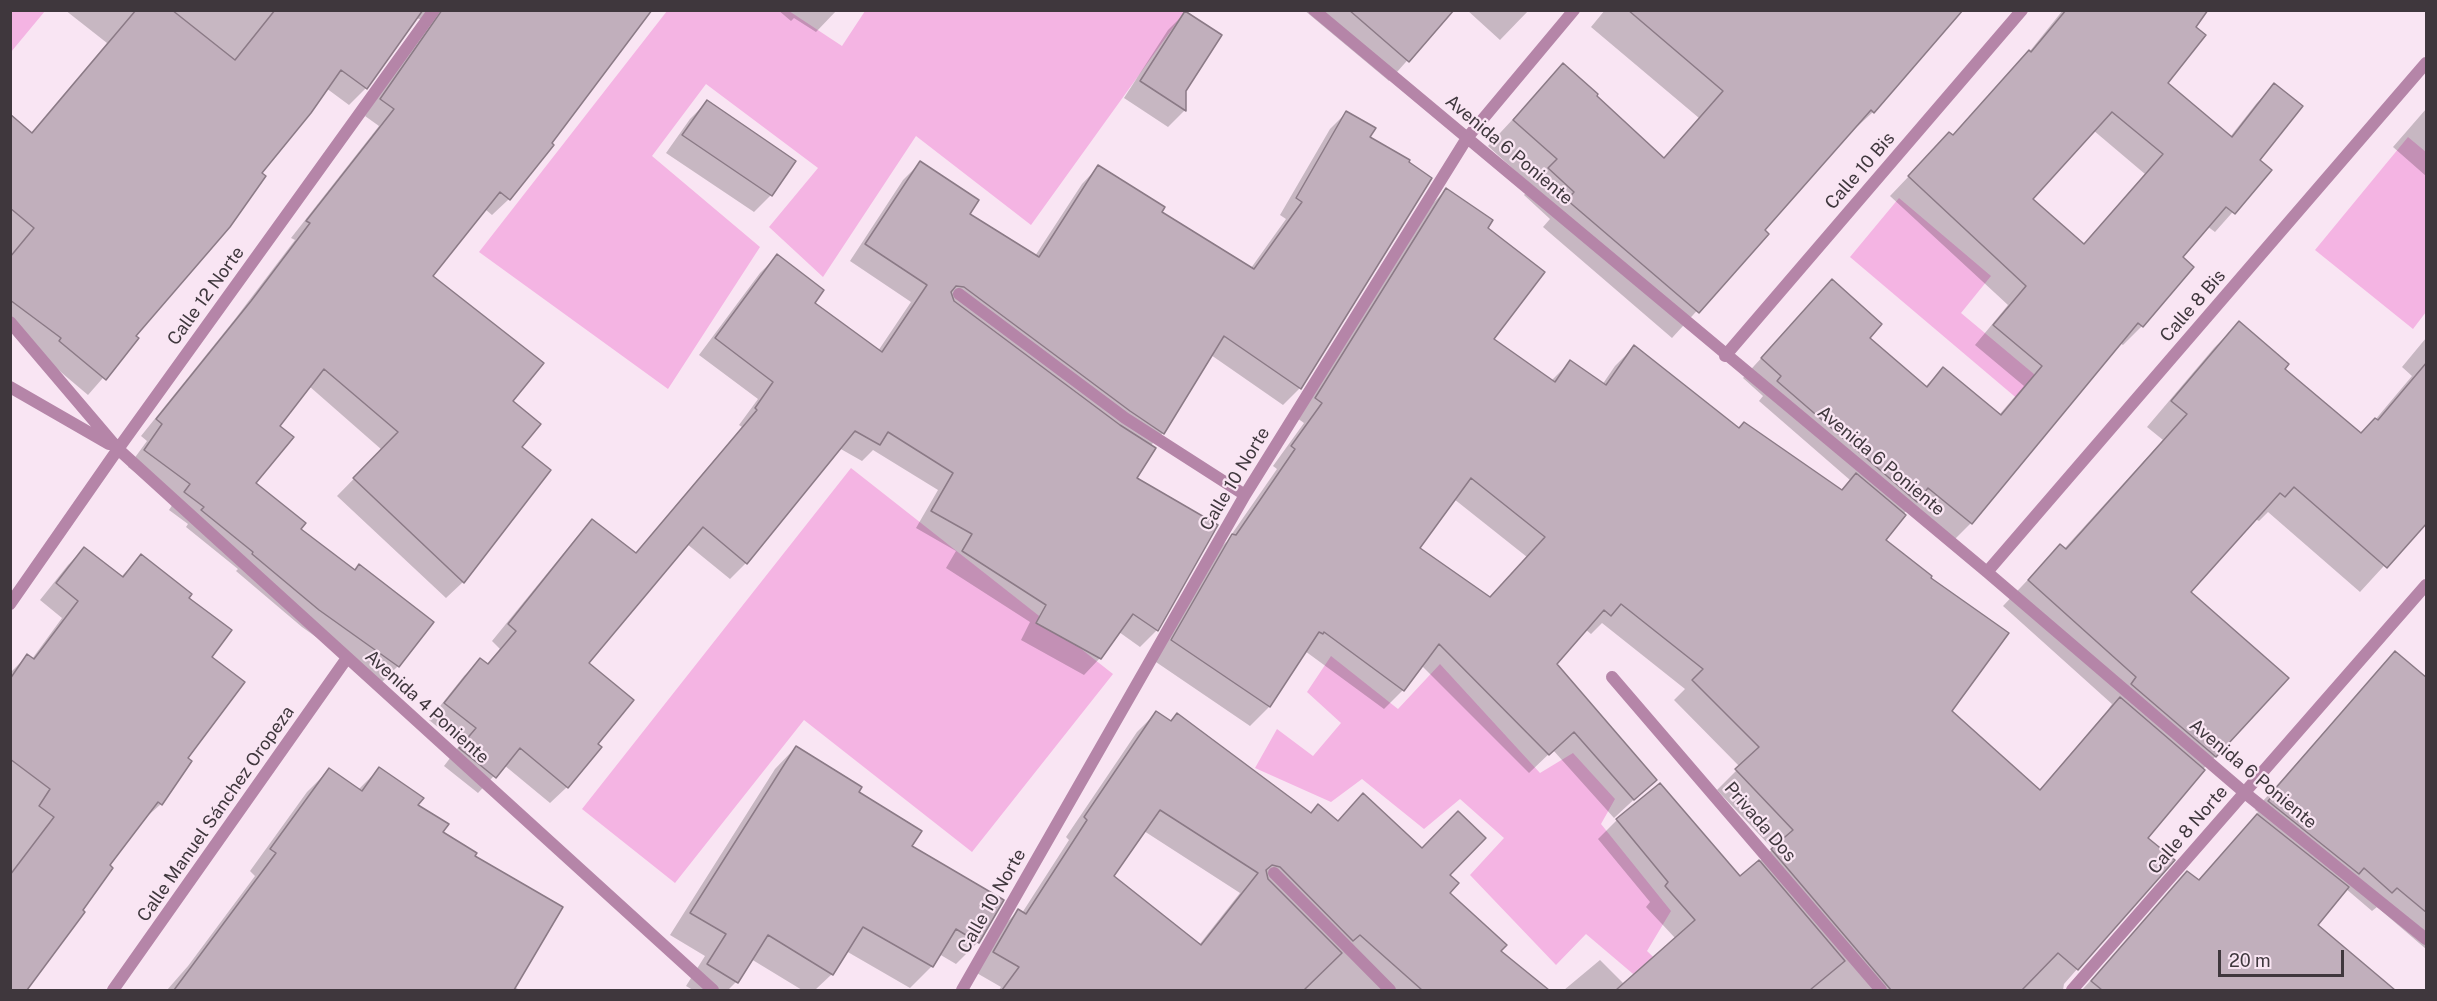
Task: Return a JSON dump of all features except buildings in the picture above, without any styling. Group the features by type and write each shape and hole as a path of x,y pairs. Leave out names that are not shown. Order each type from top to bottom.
{"street":[{"name":"Calle 12 Norte","path":"10,604 118,449 434,10"},
{"name":"Avenida 6 Poniente","path":"1314,10 1725,356 1987,572 2245,793 2427,939"},
{"name":"Calle 10 Norte","path":"962,990 1245,495 1467,138 1574,10"},
{"name":"Calle 10 Bis","path":"1725,356 2022,10"},
{"name":"Calle 8 Bis","path":"1987,572 2427,63"},
{"path":"959,294 1125,418 1245,495"},
{"name":"Avenida 4 Poniente","path":"10,322 118,449 713,990"},
{"name":"Avenida 4 Poniente","path":"10,387 118,449"},
{"name":"Calle 8 Norte","path":"2072,990 2427,585"},
{"name":"Calle Manuel Sánchez Oropeza","path":"113,990 348,658"},
{"name":"Privada Dos","path":"1612,677 1881,990"},
{"path":"1274,873 1390,990"}],"shaded area":[{"path":"10,11 45,11 11,52"},
{"path":"667,11 789,11 842,46 865,11 1185,11 1031,225 916,136 823,277 769,227 818,168 706,84 652,156 760,247 668,389 479,252"},
{"path":"2408,137 2426,152 2426,312 2413,329 2315,250"},
{"path":"1899,198 1991,276 1961,313 2065,400 2046,423 1850,257"},
{"path":"851,468 1113,674 972,852 804,720 675,883 582,809"},
{"path":"1331,656 1398,709 1440,664 1540,773 1573,753 1615,799 1601,824 1671,911 1647,951 1688,990 1652,990 1586,934 1556,965 1470,875 1504,838 1460,799 1424,829 1362,779 1331,802 1255,768 1277,729 1313,756 1341,723 1307,692"}]}
